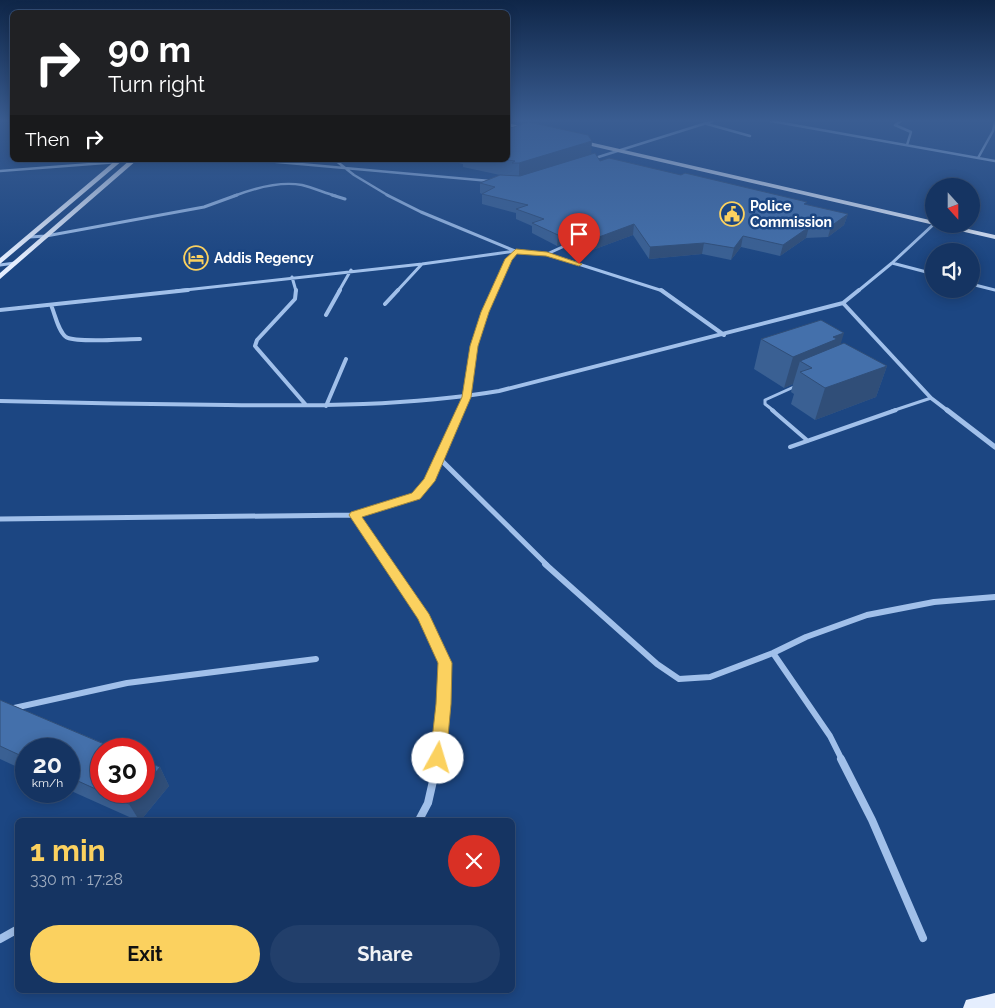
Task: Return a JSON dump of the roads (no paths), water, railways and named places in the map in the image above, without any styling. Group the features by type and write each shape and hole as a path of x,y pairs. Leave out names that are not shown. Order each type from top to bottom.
{"main road":[{"path":"0,264 111,168"},
{"path":"0,277 124,168"},
{"path":"690,168 925,221"},
{"path":"721,168 925,214"},
{"path":"980,227 995,230"},
{"path":"977,233 995,237"},
{"path":"974,1008 995,1004"}],"street":[{"path":"0,171 35,168"},
{"path":"335,168 499,182"},
{"path":"345,169 405,204 516,251"},
{"path":"29,237 46,236 204,206 253,189 273,185 301,185 346,199"},
{"path":"0,401 326,406 407,403 466,397 549,380 843,303 892,263 925,232"},
{"path":"547,254 576,240"},
{"path":"0,518 122,519 355,515 416,496 429,481 466,397 474,346 485,312 509,259 516,251"},
{"path":"0,310 351,270 422,264 516,251 547,254 660,289 671,295 724,335"},
{"path":"0,264 15,262"},
{"path":"892,263 925,272"},
{"path":"385,304 422,264"},
{"path":"326,314 351,270"},
{"path":"292,277 296,290 295,299 257,340 255,346 306,405"},
{"path":"980,286 995,290"},
{"path":"843,303 931,398 995,447"},
{"path":"51,305 62,333 67,338 79,340 140,339"},
{"path":"326,406 346,360"},
{"path":"439,458 557,575 657,664 679,679 710,677 773,653 806,637 867,615 934,602 995,596"},
{"path":"355,515 424,618 445,663 438,758 428,803 420,818"},
{"path":"773,653 830,736 872,820 922,938"},
{"path":"0,711 127,683 316,659"},
{"path":"0,938 15,930"}],"lane":[{"path":"802,384 765,400 765,404 808,441"},
{"path":"790,448 931,398"}],"place":[{"name":"Police Commission","path":"732,214"},
{"name":"Addis Regency","path":"196,258"}]}
